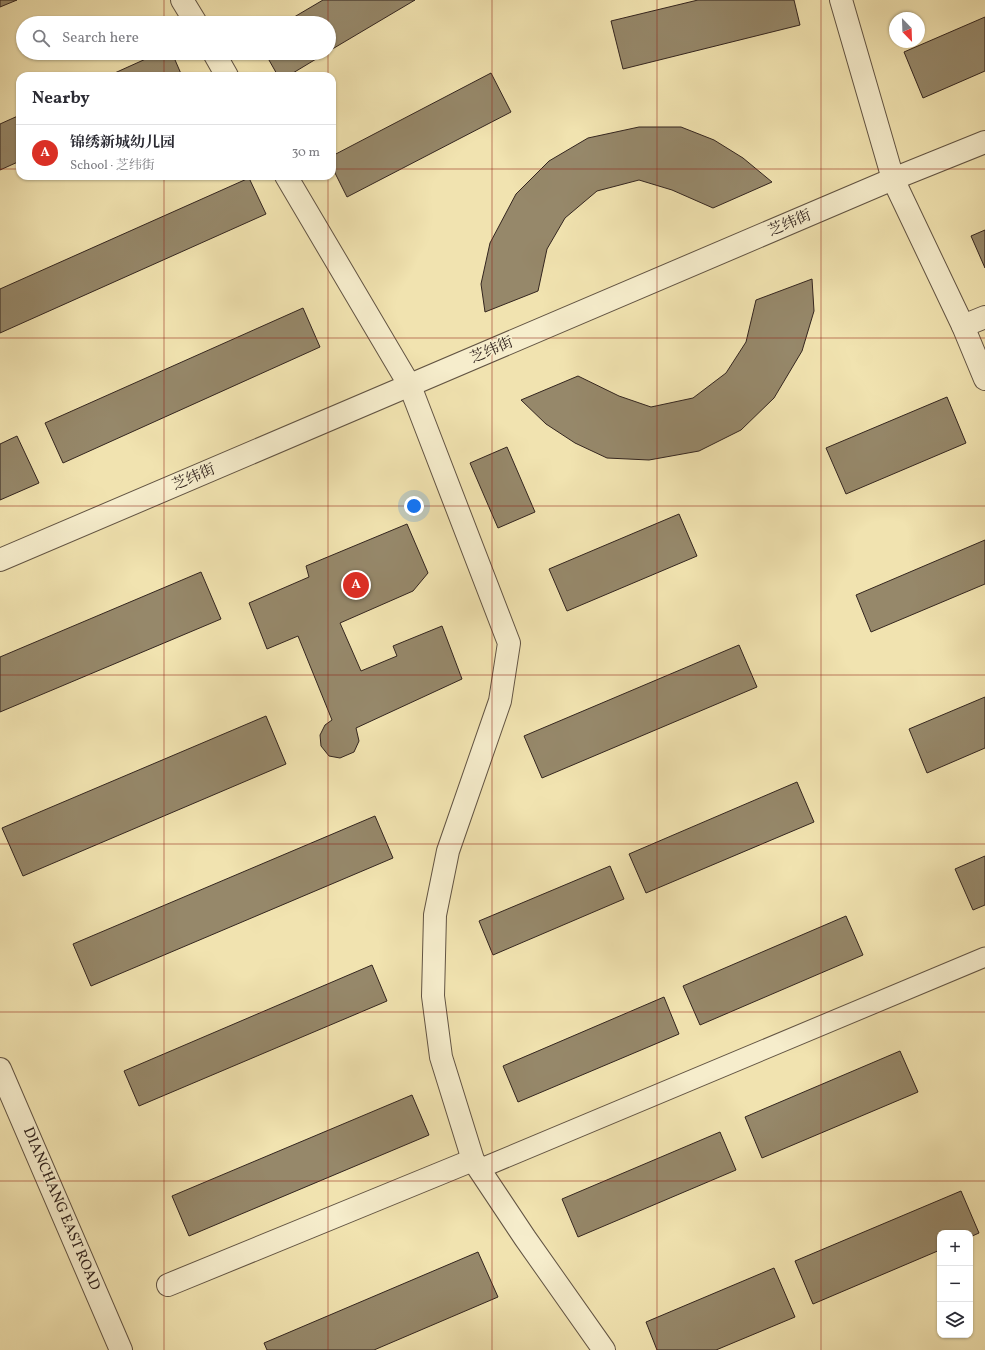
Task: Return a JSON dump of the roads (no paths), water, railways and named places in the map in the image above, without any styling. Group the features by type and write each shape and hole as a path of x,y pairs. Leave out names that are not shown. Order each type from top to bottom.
{"street":[{"path":"182,0 192,16"},
{"path":"841,0 893,180 962,326 985,379"},
{"path":"218,60 225,72"},
{"name":"芝纬街","path":"0,560 985,142"},
{"path":"288,180 410,386 509,643 500,701 448,851 435,915 433,996 440,1057 476,1165 525,1238 604,1350"},
{"path":"962,326 985,317"},
{"path":"168,1285 476,1165 985,957"},
{"name":"DIANCHANG EAST ROAD","path":"0,1069 121,1350"}],"place":[{"name":"锦绣新城幼儿园","path":"356,585"}]}
